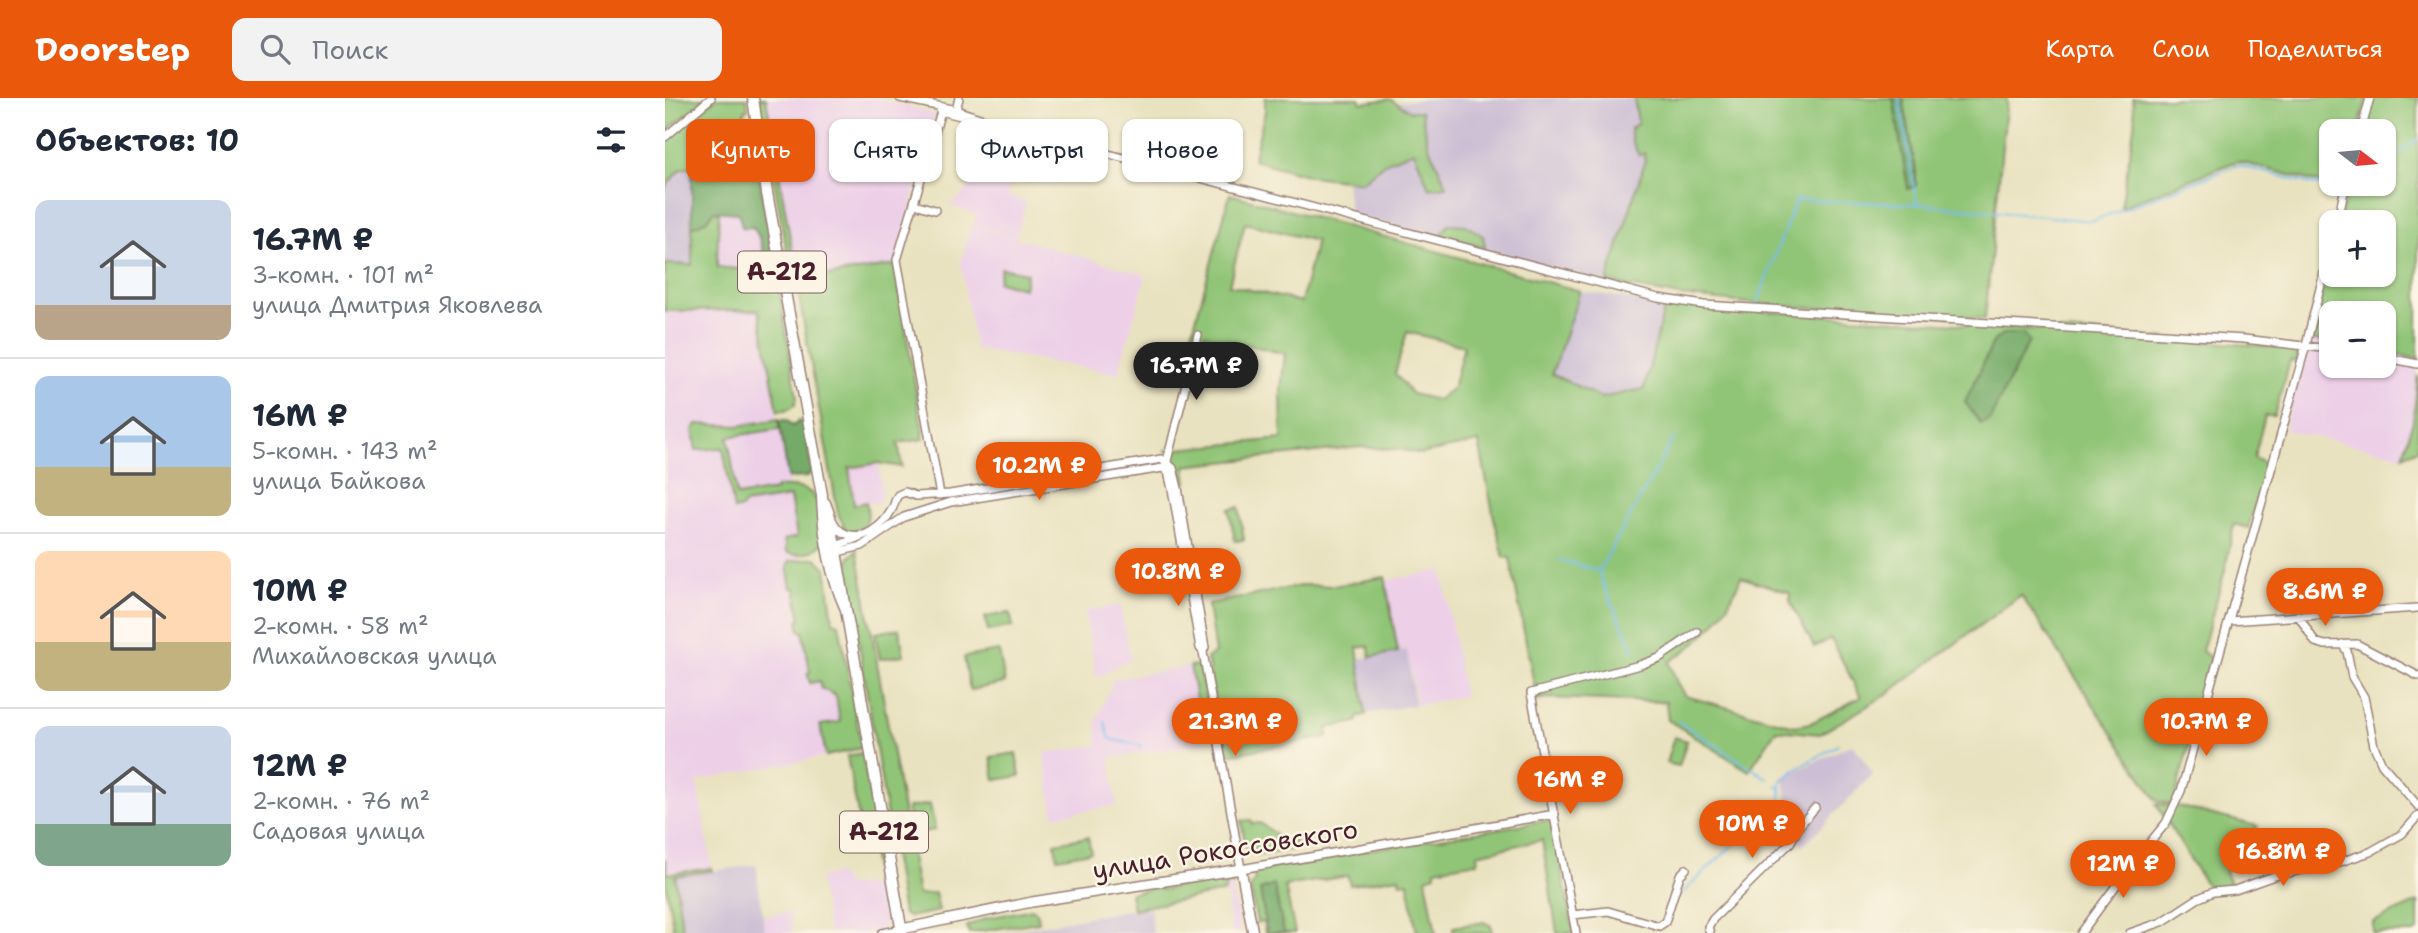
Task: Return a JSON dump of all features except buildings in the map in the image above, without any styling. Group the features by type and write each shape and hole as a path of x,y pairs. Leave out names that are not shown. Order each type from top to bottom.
{"highway":[{"name":"А-212","path":"753,98 767,193 822,495 839,568 902,931"},
{"name":"А-212","path":"822,495 830,517 833,580 845,607"}],"main road":[{"name":"улица Рокоссовского","path":"902,931 1032,902 1241,869"},
{"path":"1241,869 1253,933"}],"street":[{"path":"665,137 711,98"},
{"path":"901,98 1658,298 1704,305 2244,339 2319,347"},
{"path":"955,112 959,98"},
{"path":"2364,119 2370,98"},
{"path":"920,103 941,111 955,112"},
{"path":"940,495 897,260 941,111"},
{"path":"915,204 935,210"},
{"path":"2081,933 2166,822 2175,805 2201,726 2320,287"},
{"path":"1165,465 1198,335"},
{"path":"2396,360 2418,364"},
{"path":"833,550 867,534 882,522 895,498 901,493 908,492 916,496 940,495 1161,459 1165,465"},
{"path":"893,506 895,511 904,517 910,517 918,511 975,498 1165,465 1173,468 1200,648 1203,652 1241,869"},
{"path":"916,496 918,511"},
{"path":"830,517 836,528 849,536 867,534"},
{"path":"839,568 853,549 877,537 904,517"},
{"path":"833,550 853,549"},
{"path":"2229,621 2418,608"},
{"path":"2298,615 2315,642 2325,645 2357,644 2418,676"},
{"path":"1577,933 1531,693 1640,665 1659,658 1697,632"},
{"path":"2342,644 2347,652 2352,677 2364,697 2374,746 2382,764 2418,806"},
{"path":"1710,933 1708,927 1713,919 1790,843 1805,818 1815,808"},
{"name":"улица Рокоссовского","path":"1241,869 1555,814"},
{"path":"2130,933 2162,922 2213,892 2235,890 2274,876 2370,852 2402,834 2418,817"},
{"path":"1573,915 1608,911 1659,926 1665,922 1680,875 1686,869"},
{"path":"882,933 902,931"}],"shaded area":[{"path":"766,98 875,98 935,114 934,119 829,119 829,182 917,182 895,265 798,281 781,182 815,182 815,119 770,119"},
{"path":"1432,98 1638,98 1645,162 1607,282 1485,248 1485,242 1442,231 1440,236 1350,214 1346,181 1325,111"},
{"path":"686,168 686,182 692,182 692,265 665,264 665,187"},
{"path":"970,182 1011,182 1007,196 1026,202 1016,237 973,224 976,214 949,206 967,191"},
{"path":"719,212 739,213 758,233 765,262 770,269 774,269 778,284 760,271 717,267"},
{"path":"971,225 1146,275 1118,374 975,349 961,263"},
{"path":"1580,291 1665,305 1644,390 1601,398 1552,375"},
{"path":"759,309 823,689 834,688 840,722 821,726 826,756 697,781 712,868 668,874 665,858 665,311"},
{"path":"2309,339 2319,341 2319,378 2396,378 2396,354 2418,359 2413,421 2403,456 2284,430"},
{"path":"878,463 882,486 881,502 855,505 849,468"},
{"path":"1442,570 1464,696 1417,705 1407,649 1398,651 1385,581"},
{"path":"1120,605 1131,660 1096,677 1085,611"},
{"path":"1407,650 1415,705 1366,714 1359,659"},
{"path":"1190,666 1203,744 1110,758 1117,805 1054,816 1044,753 1098,745 1096,722 1114,679"},
{"path":"1853,744 1873,774 1803,846 1793,837 1802,816 1787,802 1785,783 1781,778"},
{"path":"756,865 765,933 683,933 675,876"},
{"path":"838,874 847,886 865,885 877,889 879,902 887,901 889,915 881,930 829,933 819,877"},
{"path":"1232,884 1240,933 1232,933 1227,906 1229,905 1224,886"},
{"path":"1150,908 1153,933 1001,933 1133,909"},
{"path":"790,912 793,933 765,933 763,916"}],"green space":[{"path":"665,98 707,98 665,132"},
{"path":"716,98 747,98 745,119 690,119"},
{"path":"759,98 766,98 770,119 763,119"},
{"path":"1265,98 1359,98 1361,103 1390,99 1410,111 1421,111 1428,145 1447,186 1429,188 1414,151 1384,163 1362,182 1310,176 1253,160 1265,112"},
{"path":"1634,98 2007,98 1985,319 1757,304 1680,296 1607,282 1645,162 1644,153 1639,155 1632,142 1630,129 1638,123"},
{"path":"1893,98 1903,98 1916,170 1916,186 1908,189"},
{"path":"2133,98 2367,98 2361,119 2319,119 2319,183 2237,161 2121,207 2135,121"},
{"path":"2373,98 2418,98 2418,359 2396,354 2396,301 2319,301 2323,287 2396,287 2396,210 2342,210 2346,196 2396,196 2396,119 2367,119"},
{"path":"686,123 686,168 681,169 665,187 665,140"},
{"path":"692,182 761,182 774,269 770,270 753,227 742,228 739,213 714,211 707,220 692,227"},
{"path":"774,182 780,182 795,267 788,258"},
{"path":"1230,194 1580,291 1552,374 1601,398 1644,389 1665,305 2299,349 2297,362 2290,361 2274,416 2265,416 2254,458 2268,465 2248,528 2234,524 2225,570 2202,651 2212,659 2173,804 2157,801 2021,595 1886,695 1820,734 1776,730 1749,771 1668,720 1666,702 1545,698 1537,700 1510,558 1504,557 1479,442 1421,454 1361,447 1185,466 1187,483 1182,483 1177,465 1166,450 1282,439 1281,389 1285,354 1205,334 1192,384 1181,374","holes":["1245,223 1316,241 1301,302 1229,285","1407,332 1464,346 1453,388 1437,400 1412,394 1395,374","1741,577 1790,593 1790,601 1814,647 1831,639 1861,697 1811,723 1795,726 1685,696 1669,662 1713,626"]},
{"path":"714,211 719,212 717,267 760,271 778,284 797,397 795,405 789,409 778,411 759,310 665,311 665,264 692,265 692,227 707,220"},
{"path":"1449,224 1466,225 1483,236 1485,248 1440,236"},
{"path":"895,265 924,439 898,443 902,467 878,463 849,468 854,505 866,502 868,515 862,528 844,530 838,514 798,291 801,280"},
{"path":"1001,268 1027,273 1024,288 998,282"},
{"path":"2319,302 2319,341 2309,339"},
{"path":"2003,334 2023,334 2029,341 1989,421 1981,424 1965,402 1994,341"},
{"path":"2418,375 2418,449 2403,456 2413,421"},
{"path":"779,419 779,429 728,437 737,496 776,490 776,487 792,487 811,493 819,507 822,543 805,554 786,552 784,540 797,537 790,497 744,504 742,508 734,510 723,448 696,450 693,430 697,424 738,426"},
{"path":"779,420 786,420 793,426 799,421 805,427 812,471 807,477 788,478"},
{"path":"1239,507 1244,540 1235,541 1229,509"},
{"path":"857,550 918,895 935,893 939,911 909,917 903,914 847,570 849,558"},
{"path":"816,558 826,568 833,622 839,624 862,748 826,756 820,725 840,722 836,696 821,688 820,681 810,683 803,631 800,631 798,621 801,620 795,588 791,588 787,566 790,561"},
{"path":"1385,577 1398,652 1370,657 1369,646 1357,648 1366,715 1359,716 1357,722 1327,728 1327,737 1227,753 1220,731 1207,658 1215,653 1208,604 1305,585 1333,586"},
{"path":"1010,613 1013,626 988,631 985,617"},
{"path":"899,629 904,655 880,659 875,633"},
{"path":"999,651 1005,683 970,690 964,657"},
{"path":"1199,665 1211,728 1208,730 1205,729 1198,710 1190,666"},
{"path":"1674,737 1687,741 1679,766 1666,763"},
{"path":"863,753 885,888 878,889 872,850 865,851 847,756"},
{"path":"1016,753 1020,776 995,780 991,757"},
{"path":"930,804 935,830 912,834 907,808"},
{"path":"2156,804 2181,807 2258,826 2225,872 2232,887 2210,891"},
{"path":"1251,820 1252,824 1260,823 1275,834 1277,844 1295,840 1296,849 1257,855 1246,848 1241,821"},
{"path":"1549,820 1552,822 1574,933 1557,933 1542,840 1477,854 1478,862 1435,869 1435,875 1426,878 1436,933 1417,933 1408,882 1400,883 1399,877 1350,885 1348,876 1285,886 1295,933 1265,933 1263,922 1257,923 1250,886 1255,881 1253,869"},
{"path":"1088,837 1091,852 1057,858 1055,843"},
{"path":"665,859 668,874 712,868 712,871 675,876 683,933 674,933 665,880"},
{"path":"1230,876 1232,884 1225,886 1225,892 1133,909 1130,893 1161,887 1162,890"},
{"path":"1274,885 1284,933 1267,933 1260,890"},
{"path":"2418,902 2418,931 2373,933 2373,922"},
{"path":"1032,909 1037,912 1039,922 969,933 967,926 987,918"},
{"path":"1484,922 1491,926 1492,933 1454,933 1453,927"}],"waterway":[{"path":"1899,98 1917,204"},
{"path":"2396,155 2418,139"},
{"path":"1757,304 1796,200 1917,204 2092,221 2238,165 2319,186"},
{"path":"1599,571 1674,438"},
{"path":"1560,560 1599,571 1634,650"},
{"path":"1678,721 1767,778"},
{"path":"1105,722 1110,739 1142,746"},
{"path":"1680,895 1781,800 1781,781 1838,745"},
{"path":"1776,785 1781,789"}]}
